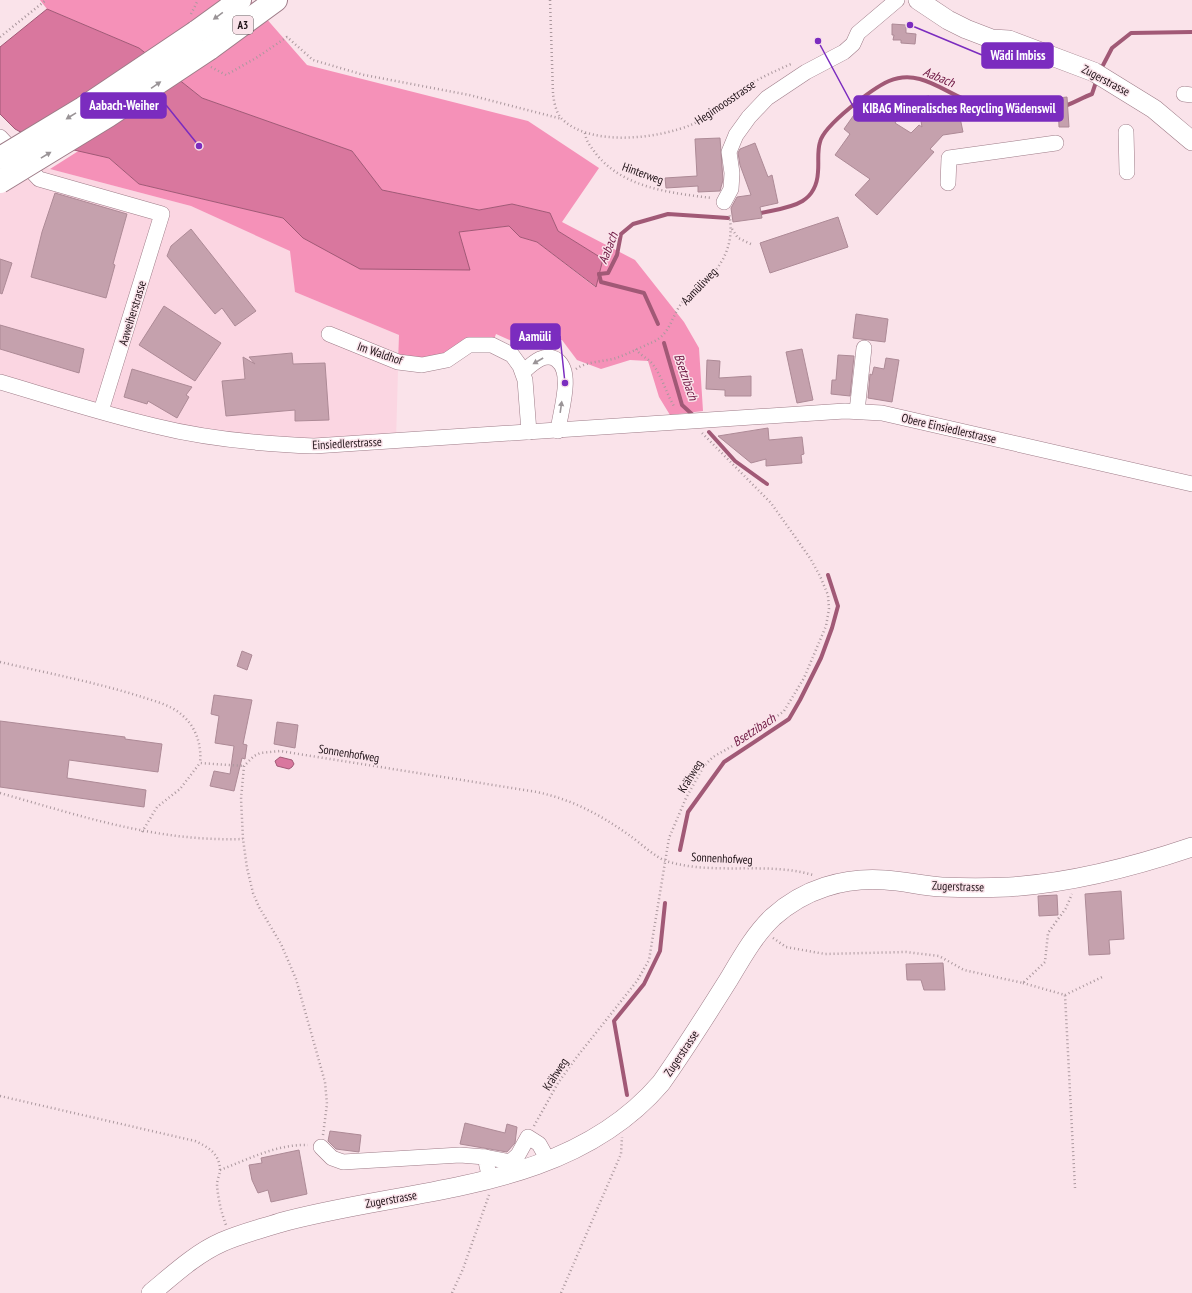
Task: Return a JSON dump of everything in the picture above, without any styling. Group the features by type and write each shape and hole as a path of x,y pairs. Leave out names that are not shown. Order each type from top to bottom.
{"highway":[{"name":"A3","path":"0,182 108,116 201,42 240,0"},
{"name":"A3","path":"0,158 83,108 276,0"}],"main road":[{"name":"Zugerstrasse","path":"918,0 948,20 966,29 992,39 1009,40 1101,76 1154,109 1192,141"},
{"name":"Zugerstrasse","path":"939,0 971,18 996,28 1009,40"},
{"name":"Zugerstrasse","path":"151,1293 202,1253 231,1238 294,1219 345,1207 458,1188 548,1160 587,1144 619,1124 646,1100 661,1083 761,929 790,904 807,893 844,881 863,879 886,880 942,887 1009,887 1078,878 1133,865 1192,846"}],"street":[{"path":"719,200 731,189 732,173 729,152 736,135 749,116 767,98 806,72 844,52 853,44 858,33 897,0"},
{"path":"1126,132 1127,172"},
{"name":"Aaweiherstrasse","path":"0,137 39,179 162,214 101,411"},
{"path":"948,183 949,158 1056,143"},
{"name":"Im Waldhof","path":"330,334 398,362 422,365 447,360 468,345 492,345 512,355 520,366 525,380 529,432"},
{"path":"857,411 864,348"},
{"path":"522,372 537,360 546,357 554,358 560,362 566,373 558,431"},
{"name":"Einsiedlerstrasse","path":"0,382 162,428 261,444 314,446 697,422"},
{"name":"Obere Einsiedlerstrasse","path":"697,422 857,411 910,418 1192,484"},
{"path":"321,1147 332,1158 343,1162 460,1155 485,1157 510,1162 518,1155 528,1137 539,1144 548,1160"},
{"path":"485,1157 490,1179"}],"path":[{"path":"0,37 46,0"},
{"path":"198,0 201,42 226,75 256,58 287,37 313,60 356,73 469,95 562,119"},
{"path":"550,0 553,94 555,106 562,119"},
{"name":"Hegimoosstrasse","path":"562,119 585,134 598,136 637,136 658,134 678,129 708,116 744,88 765,75 794,63"},
{"name":"Hinterweg","path":"585,134 586,138 602,161 614,172 629,180 666,191 719,200"},
{"name":"Aamüliweg","path":"566,373 574,370 582,364 606,361 654,341 665,334 681,304 710,277 722,260 732,228 738,238 754,245"},
{"path":"636,349 638,353 651,361 661,375 671,402 678,412 697,422"},
{"name":"Krähweg","path":"528,1137 558,1083 638,981 649,960 669,838 674,822 704,766 724,749 771,722 784,711 794,696 826,626 829,609 828,595 820,576 799,542 771,503 715,447"},
{"path":"0,662 111,687 166,706 184,716 193,729 200,747 200,762 180,789 157,807 142,832"},
{"name":"Sonnenhofweg","path":"244,766 254,756 260,753 280,751 537,792 561,797 582,805 665,860 708,868 796,870 821,877 826,887"},
{"path":"200,762 244,766 241,799 246,868 253,893 259,907 289,961 296,979 325,1082 327,1104 321,1147 298,1144 273,1149 220,1170"},
{"path":"0,793 142,832 204,839 243,839"},
{"path":"1023,983 1045,962 1048,933 1066,908 1078,878"},
{"path":"761,929 786,947 825,954 906,952 939,956 964,970 1023,983 1065,995 1102,977"},
{"path":"1065,995 1076,1188"},
{"path":"0,1096 195,1141 211,1148 218,1158 220,1170 217,1184 222,1214 231,1238"},
{"path":"561,1293 621,1154 623,1131 619,1124"},
{"path":"452,1293 463,1269 492,1188 490,1179"}],"shaded area":[{"path":"40,0 250,0 307,65 528,121 599,168 562,222 635,260 684,322 699,348 703,411 670,415 659,397 648,361 630,360 601,369 577,360 562,340 541,338 521,345 496,334 492,345 447,360 398,362 399,335 295,292 290,251 191,206 50,169 80,150 109,158 139,184 283,218 303,238 469,270 459,232 509,226 520,237 537,242 595,287 603,259 558,231 550,213 512,204 479,210 381,190 352,151 202,98 139,48 47,9"},
{"path":"47,9 139,48 202,98 352,151 382,190 479,210 512,204 550,213 558,231 603,259 596,287 537,242 520,237 509,226 459,232 470,270 360,269 303,238 283,218 139,184 109,158 39,142 15,129 0,114 0,47"},
{"path":"0,151 50,169 191,206 291,251 295,292 399,335 396,441 261,444 0,382"},
{"path":"280,757 292,760 294,764 289,769 277,766 275,761"}],"building":[{"path":"892,24 906,25 906,33 916,34 915,44 901,43 901,40 893,40 894,35 892,35"},
{"path":"929,96 931,104 944,102 945,110 958,108 963,132 943,135 930,149 934,152 877,215 855,195 870,179 835,155 850,134 844,129 856,112 862,117 870,105 880,112 886,103 902,113 895,123 911,133 919,125 922,127 917,98"},
{"path":"1067,97 1069,127 1059,127 1058,98"},
{"path":"720,138 723,180 720,191 698,192 698,186 666,188 665,178 697,176 695,139"},
{"path":"755,143 768,177 772,175 778,203 760,207 762,218 733,222 731,208 737,197 751,195 740,165 738,153 740,149"},
{"path":"55,193 127,214 113,264 115,265 106,298 31,277 42,232"},
{"path":"838,217 848,247 770,273 760,243"},
{"path":"191,229 256,311 235,326 222,308 215,314 167,256 171,246"},
{"path":"0,259 12,263 2,294 0,293"},
{"path":"164,306 221,343 195,381 139,345"},
{"path":"856,314 888,319 885,342 853,338"},
{"path":"0,325 84,349 79,373 0,349"},
{"path":"802,349 813,400 797,403 786,352"},
{"path":"292,353 293,364 325,363 329,420 295,421 295,410 226,416 222,381 245,379 243,357 255,364 249,357"},
{"path":"838,355 854,356 850,396 831,394 832,380 836,380"},
{"path":"886,358 899,360 892,402 868,398 870,374 872,375 874,367 884,369"},
{"path":"707,360 720,361 719,378 751,376 751,396 725,396 725,390 706,389"},
{"path":"132,369 192,387 186,395 189,397 177,418 148,401 147,404 124,397"},
{"path":"768,428 769,440 802,437 804,454 801,455 802,463 766,466 766,459 751,463 718,436"},
{"path":"242,651 252,655 247,670 237,666"},
{"path":"214,695 252,700 243,744 247,745 245,759 242,758 234,791 210,786 214,771 230,774 234,746 215,743 219,716 211,714"},
{"path":"0,721 125,737 125,739 162,744 158,772 69,760 67,778 146,790 144,807 0,787"},
{"path":"277,722 298,725 295,748 274,744"},
{"path":"1121,891 1124,939 1109,940 1110,954 1089,955 1085,894"},
{"path":"1057,895 1058,915 1039,916 1038,896"},
{"path":"943,963 945,990 924,990 921,980 907,980 906,964"},
{"path":"465,1123 505,1133 507,1124 517,1127 515,1143 507,1152 460,1144"},
{"path":"330,1131 361,1135 359,1152 336,1149 328,1141"},
{"path":"299,1150 307,1194 271,1202 268,1190 258,1193 252,1180 249,1165 262,1163 261,1158"}],"waterway":[{"name":"Aabach","path":"1100,71 1112,48 1131,33 1192,32"},
{"name":"Aabach","path":"761,213 781,209 799,203 812,192 816,183 819,146 823,135 839,117 872,91 889,81 901,78 923,80 966,100 984,106 1007,108 1058,108 1092,94 1097,79"},
{"name":"Aabach","path":"599,274 608,273 617,255 621,234 633,224 668,214 728,218"},
{"name":"Bsetzibach","path":"599,274 601,282 644,293 658,324"},
{"name":"Bsetzibach","path":"664,343 682,405 694,416"},
{"name":"Bsetzibach","path":"709,432 735,461 767,484"},
{"name":"Bsetzibach","path":"680,850 688,812 724,762 789,719 800,700 821,658 838,606 828,575"},
{"path":"627,1095 614,1021 644,984 660,951 665,903"}],"place":[{"name":"Wädi Imbiss","path":"910,25"},
{"name":"KIBAG Mineralisches Recycling Wädenswil","path":"818,41"},
{"name":"Aabach-Weiher","path":"199,146"},
{"name":"Aamüli","path":"565,383"}]}
